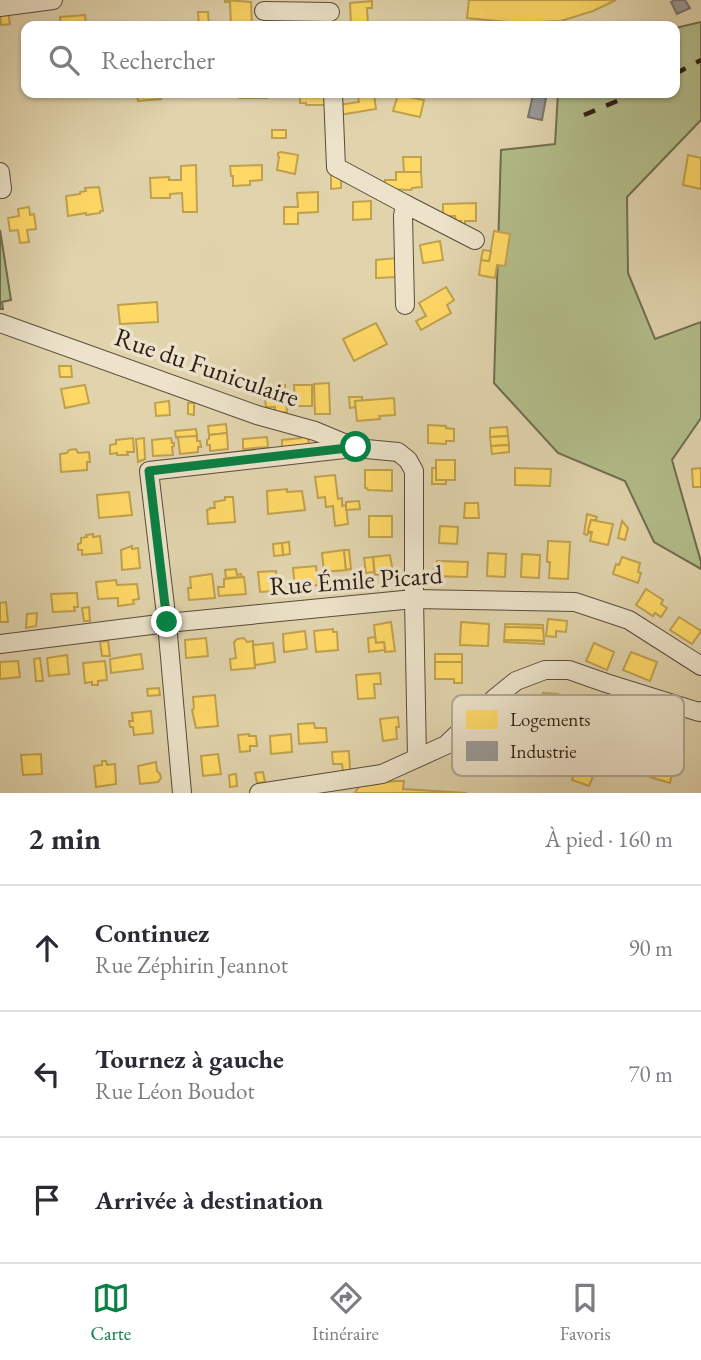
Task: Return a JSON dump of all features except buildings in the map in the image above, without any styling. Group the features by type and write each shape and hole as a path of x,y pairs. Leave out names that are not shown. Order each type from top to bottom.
{"street":[{"path":"0,8 53,0"},
{"path":"264,11 330,13"},
{"path":"333,98 336,167 475,240"},
{"path":"405,204 405,305"},
{"name":"Rue du Funiculaire","path":"0,323 257,415 315,431 356,447 398,452 408,460 414,471 414,599"},
{"path":"182,793 167,622 149,471 356,447"},
{"path":"414,599 417,758"},
{"name":"Rue Émile Picard","path":"0,644 167,622 414,599 575,602 629,620 701,666"},
{"path":"499,695 516,681 545,670 569,670 644,695"},
{"path":"684,707 701,711"},
{"path":"259,793 382,774 446,745 452,739"}],"green space":[{"path":"701,22 701,120 627,197 628,273 655,339 701,322 701,418 672,460 701,569 654,542 625,481 558,453 494,383 501,150 555,144 558,98 680,98 680,27"},
{"path":"0,230 11,300 2,302 3,309 0,309"}],"railway":[{"path":"680,71 701,60"},
{"path":"584,115 624,98"}],"route":[{"path":"167,622 149,471 356,447"}]}
